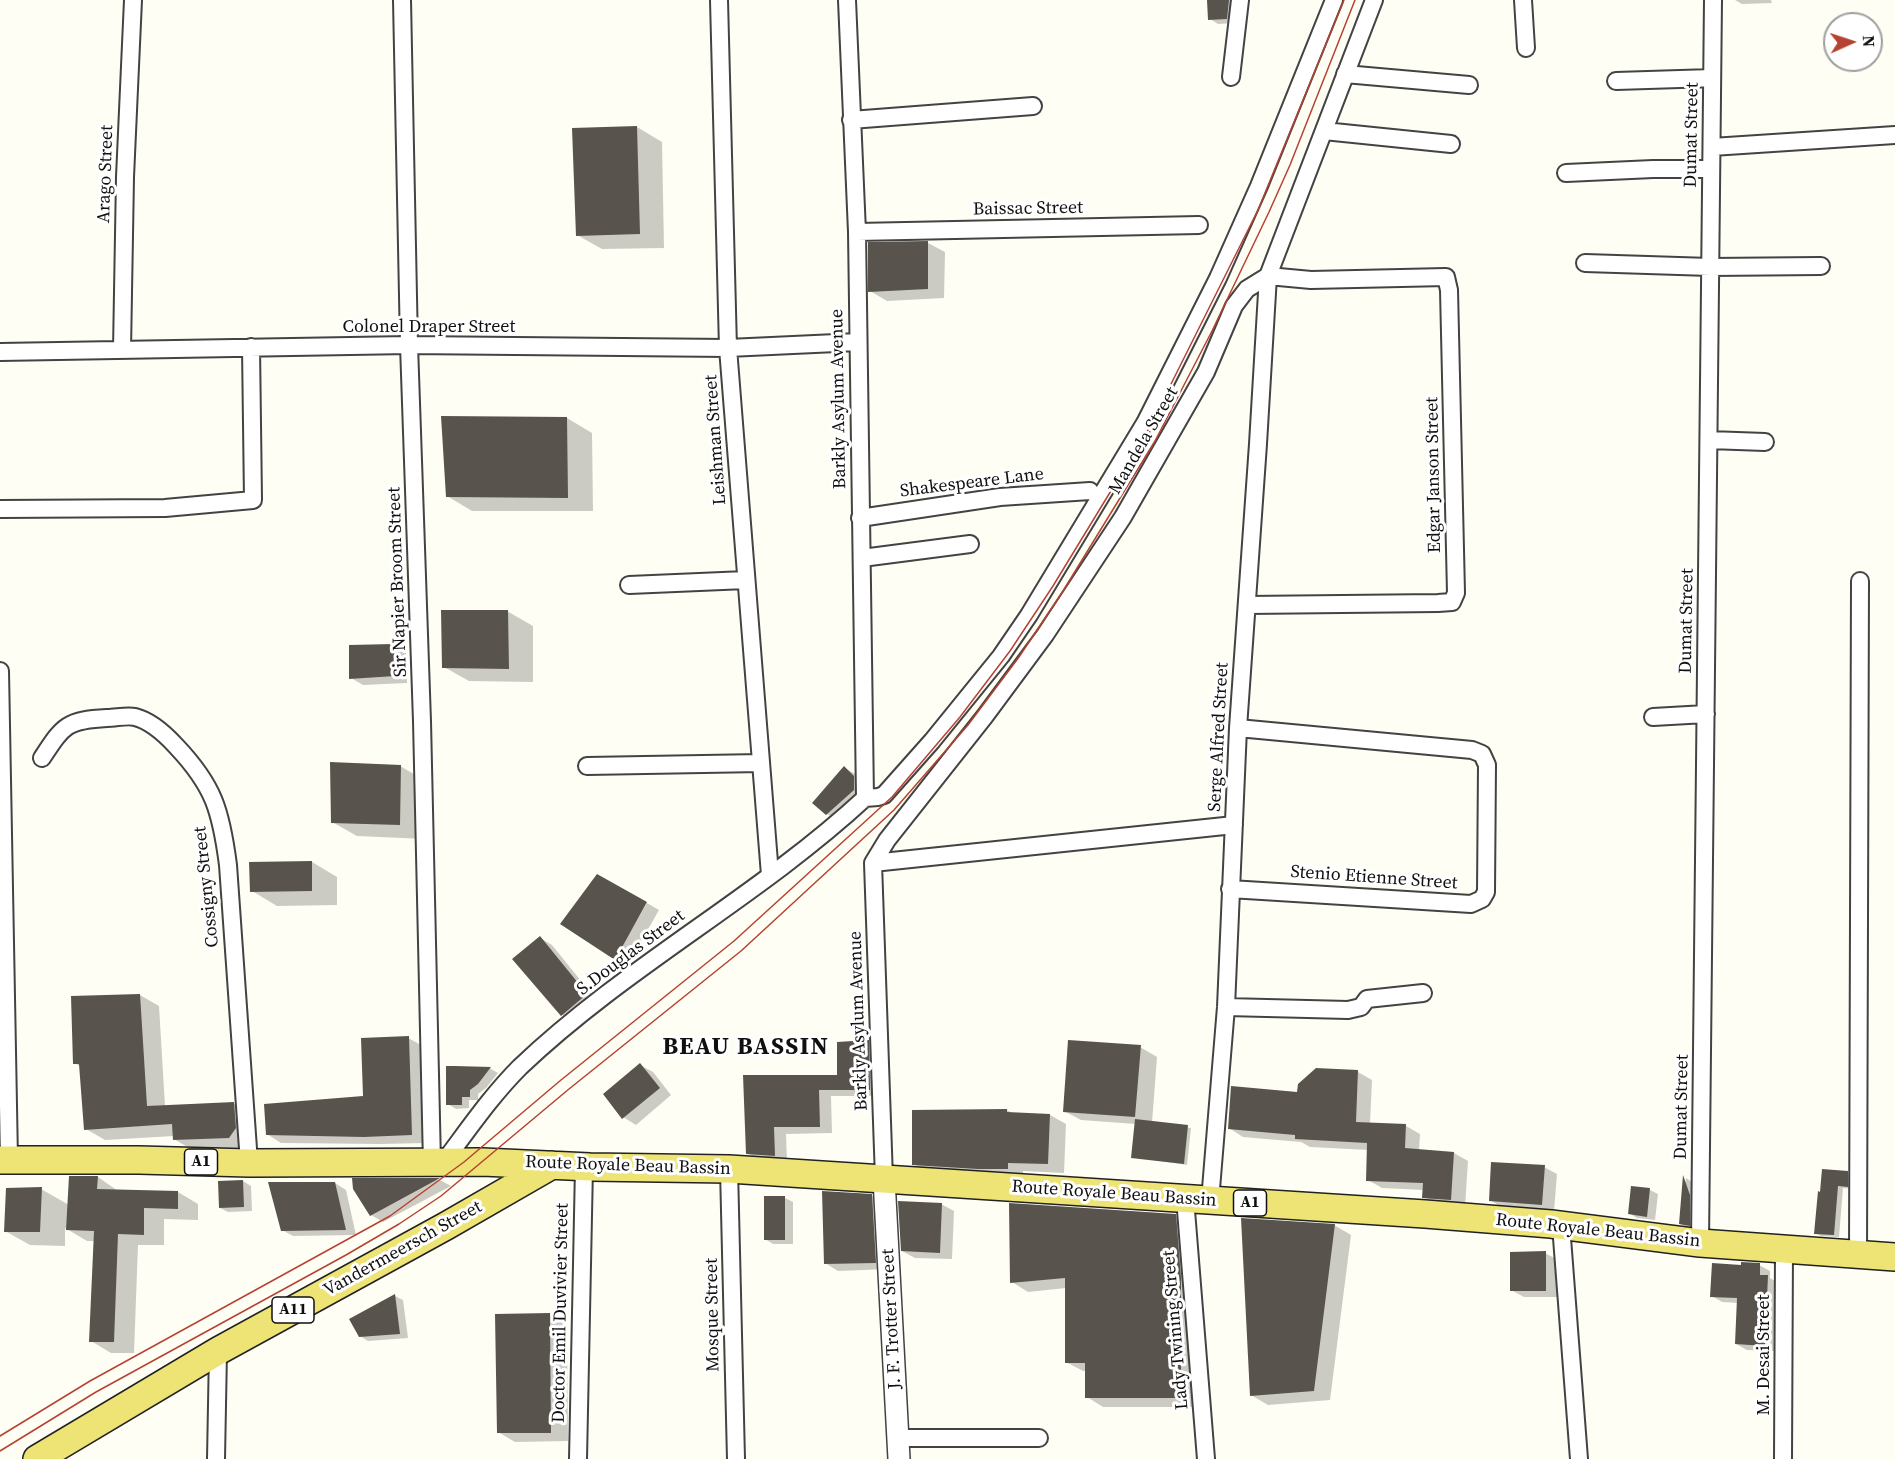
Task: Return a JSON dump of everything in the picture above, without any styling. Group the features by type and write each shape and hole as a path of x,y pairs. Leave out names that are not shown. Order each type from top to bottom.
{"main road":[{"name":"A1","path":"4,1160 249,1163"},
{"name":"Route Royale Beau Bassin","path":"249,1163 483,1162 584,1167 729,1169 1425,1214 1561,1226 1700,1243 1895,1257"},
{"name":"Vandermeersch Street","path":"37,1459 218,1351 552,1165"}],"street":[{"name":"Arago Street","path":"122,350 125,177 133,0"},
{"name":"Sir Napier Broom Street","path":"402,0 409,345 438,1163"},
{"name":"Leishman Street","path":"719,0 728,348 770,875"},
{"name":"Barkly Asylum Avenue","path":"847,0 857,232 865,798"},
{"path":"1231,77 1240,0"},
{"name":"S.Douglas Street","path":"438,1163 500,1088 537,1052 665,951 770,875 865,798 878,798 884,795 932,741 1001,656 1029,615 1145,423 1213,289 1255,197 1334,0"},
{"path":"1268,276 1374,0"},
{"path":"1523,0 1526,48"},
{"name":"Dumat Street","path":"1700,1243 1713,0"},
{"path":"1345,74 1469,85"},
{"path":"1616,81 1712,78"},
{"path":"851,120 1033,106"},
{"path":"1324,131 1451,144"},
{"path":"1712,147 1895,135"},
{"path":"1566,172 1711,169"},
{"name":"Baissac Street","path":"857,232 1199,225"},
{"path":"1585,263 1710,267 1821,266"},
{"name":"Edgar Janson Street","path":"1247,605 1438,603 1452,602 1456,593 1449,290 1446,277 1311,280 1268,276"},
{"name":"Serge Alfred Street","path":"1198,1199 1226,1007 1238,728 1268,276"},
{"name":"Mandela Street","path":"873,863 887,840 985,716 1071,598 1123,517 1206,372 1234,306 1247,289 1268,276"},
{"name":"Colonel Draper Street","path":"0,352 409,345 728,348 858,342"},
{"path":"0,509 165,508 253,500 251,347"},
{"path":"1709,440 1765,442"},
{"name":"Shakespeare Lane","path":"860,518 1000,497 1090,491"},
{"path":"862,558 970,544"},
{"path":"629,585 746,580"},
{"path":"1858,1255 1860,581"},
{"path":"0,671 4,1160"},
{"path":"1653,717 1706,714"},
{"name":"Cossigny Street","path":"42,758 60,731 75,722 134,717 163,731 197,767 213,796 224,828 228,865 249,1163"},
{"name":"Stenio Etienne Street","path":"1230,889 1471,904 1482,899 1486,892 1487,765 1482,754 1472,750 1238,728"},
{"path":"587,766 761,763"},
{"path":"873,863 1234,825"},
{"name":"Barkly Asylum Avenue","path":"873,863 884,1179"},
{"path":"1226,1007 1348,1011 1361,1007 1364,1001 1374,997 1423,993"},
{"name":"Doctor Emil Duvivier Street","path":"578,1459 584,1167"},
{"name":"Mosque Street","path":"729,1169 736,1459"},
{"name":"J. F. Trotter Street","path":"884,1179 899,1449"},
{"name":"Lady Twining Street","path":"1198,1199 1206,1459"},
{"path":"1561,1226 1579,1459"},
{"name":"M. Desai Street","path":"1783,1459 1784,1250"},
{"path":"216,1459 218,1351"},
{"path":"899,1449 1038,1438"}],"building":[{"path":"1207,0 1229,0 1227,19 1208,20"},
{"path":"637,126 640,234 576,236 572,128"},
{"path":"928,241 928,289 868,292 868,242"},
{"path":"441,416 567,417 568,498 446,497"},
{"path":"441,610 508,610 509,669 442,668"},
{"path":"394,644 395,676 349,679 349,645"},
{"path":"330,762 401,765 400,825 331,823"},
{"path":"844,766 854,776 854,790 826,815 812,803"},
{"path":"312,861 312,891 250,892 249,862"},
{"path":"597,874 647,902 615,960 560,924"},
{"path":"540,936 587,994 561,1016 512,959"},
{"path":"140,994 147,1106 234,1102 236,1128 229,1138 173,1140 172,1124 84,1130 79,1064 73,1064 71,996"},
{"path":"409,1036 412,1135 364,1137 266,1135 264,1104 363,1096 361,1038"},
{"path":"869,1040 870,1090 819,1090 820,1127 774,1127 775,1156 746,1154 743,1075 837,1075 837,1042"},
{"path":"1068,1040 1141,1045 1135,1117 1063,1112"},
{"path":"640,1063 660,1088 622,1119 603,1094"},
{"path":"446,1066 491,1067 478,1084 470,1090 470,1097 462,1097 462,1105 446,1105"},
{"path":"1316,1068 1358,1070 1356,1122 1406,1124 1405,1148 1454,1152 1451,1200 1422,1198 1423,1183 1366,1181 1367,1143 1295,1139 1295,1135 1228,1129 1231,1086 1297,1092 1298,1084"},
{"path":"1007,1109 1007,1112 1050,1114 1048,1164 1008,1163 1008,1169 912,1165 912,1110"},
{"path":"1135,1119 1188,1125 1184,1164 1131,1158"},
{"path":"1491,1162 1545,1165 1542,1205 1489,1201"},
{"path":"1822,1169 1848,1171 1848,1187 1838,1186 1834,1235 1814,1234"},
{"path":"1683,1175 1690,1195 1690,1226 1679,1224"},
{"path":"69,1176 98,1176 97,1189 178,1191 178,1209 144,1208 144,1235 118,1234 114,1342 89,1342 94,1231 66,1230"},
{"path":"352,1178 440,1178 370,1216 353,1189"},
{"path":"243,1180 244,1207 219,1208 218,1181"},
{"path":"268,1182 335,1182 346,1230 281,1231"},
{"path":"1631,1186 1650,1188 1647,1217 1628,1214"},
{"path":"42,1187 40,1232 4,1232 6,1188"},
{"path":"822,1191 872,1194 876,1263 824,1264"},
{"path":"764,1196 785,1196 785,1240 764,1240"},
{"path":"898,1201 942,1203 940,1253 901,1251"},
{"path":"1009,1203 1176,1214 1181,1278 1181,1398 1085,1398 1085,1363 1065,1363 1065,1278 1010,1283"},
{"path":"1241,1218 1335,1224 1314,1391 1250,1396"},
{"path":"1546,1251 1546,1291 1510,1291 1510,1252"},
{"path":"1741,1262 1760,1263 1760,1275 1768,1275 1765,1346 1735,1344 1737,1298 1710,1297 1712,1263 1741,1265"},
{"path":"395,1294 400,1334 359,1337 349,1319"},
{"path":"550,1313 551,1433 497,1433 495,1314"}],"tram line":[{"path":"0,1436 90,1381 390,1216 464,1162 561,1080 734,941 892,797 960,717 1010,651 1053,586 1148,430 1258,210 1344,0"},
{"path":"0,1451 96,1392 346,1255 441,1196 569,1089 741,951 894,810 968,725 1019,657 1063,591 1155,441 1212,331 1269,212 1355,0"}],"district":[{"name":"BEAU BASSIN","path":"746,1048"}]}
